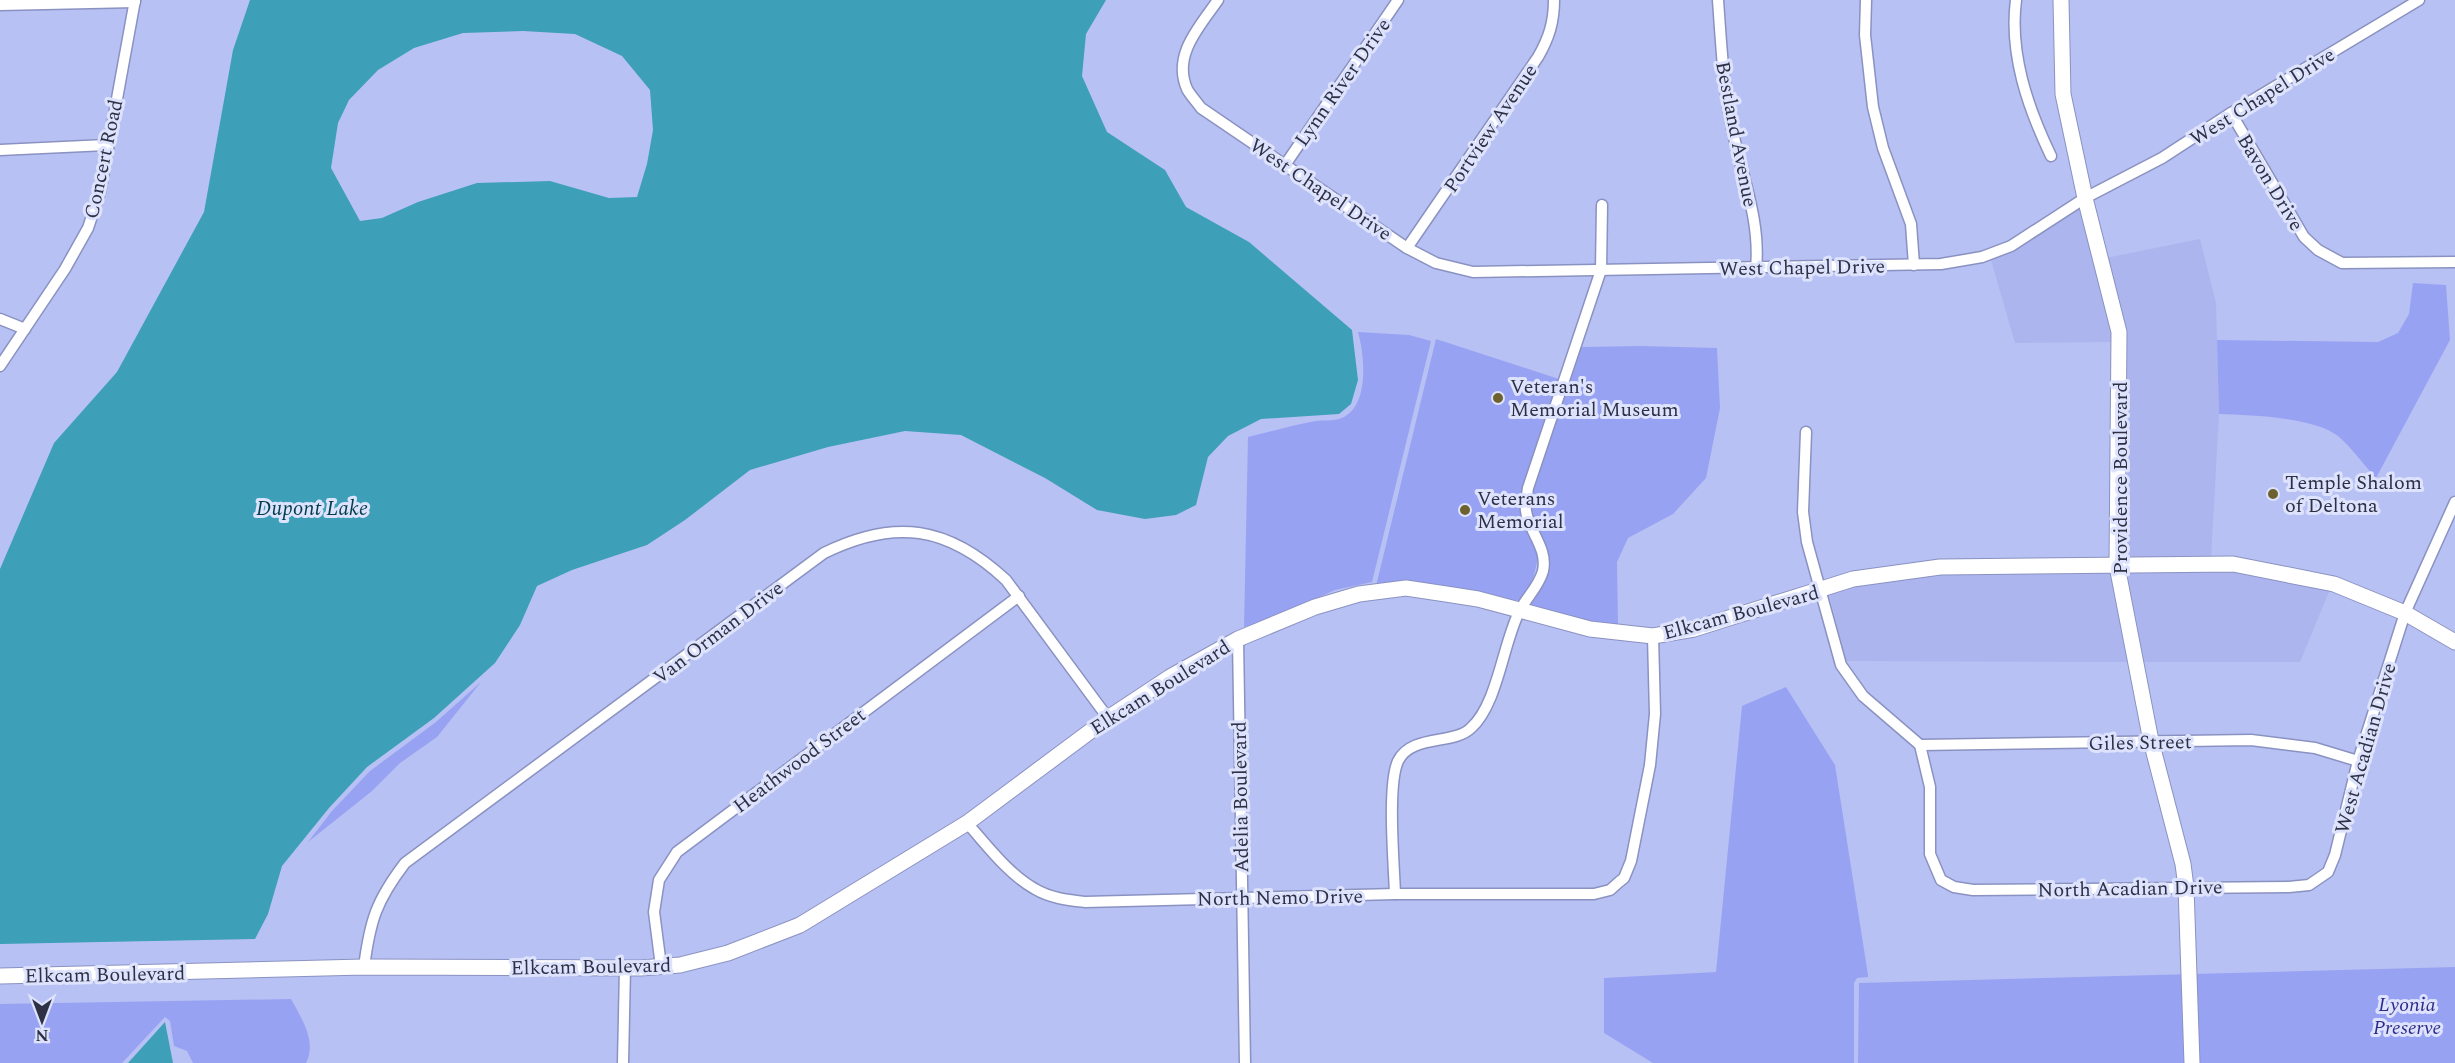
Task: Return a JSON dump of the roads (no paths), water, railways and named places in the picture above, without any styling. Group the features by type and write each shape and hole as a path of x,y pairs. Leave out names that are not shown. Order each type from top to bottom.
{"street":[{"name":"West Chapel Drive","path":"1218,0 1186,48 1183,64 1187,89 1201,108 1407,248 1436,263 1473,272 1941,264 2001,251 2085,198 2162,158 2231,113 2419,0"},
{"name":"Lynn River Drive","path":"1285,165 1398,0"},
{"name":"Portview Avenue","path":"1407,248 1538,57 1548,39 1554,16 1554,0"},
{"name":"Bestland Avenue","path":"1718,0 1731,123 1754,219 1756,268"},
{"path":"1866,0 1865,35 1873,107 1883,148 1911,224 1914,265"},
{"path":"2016,0 2014,15 2023,82 2033,118 2051,156"},
{"name":"Providence Boulevard","path":"2061,0 2063,94 2085,198 2119,332 2118,566 2151,741 2183,864 2186,887 2192,1063"},
{"path":"0,5 135,1"},
{"name":"Concert Road","path":"0,366 65,269 88,228 99,192 106,145 135,1"},
{"name":"Bavon Drive","path":"2231,113 2304,237 2318,250 2342,263 2455,262"},
{"path":"0,150 106,145"},
{"path":"1395,894 1392,799 1398,760 1412,748 1471,729 1486,706 1520,610 1535,590 1542,574 1545,559 1525,509 1528,488 1601,270 1602,205"},
{"path":"0,319 25,329"},
{"path":"1806,432 1803,512 1807,542 1841,665 1863,696 1920,745"},
{"name":"West Acadian Drive","path":"2320,879 2328,872 2335,855 2358,761 2405,613 2455,502"},
{"name":"Van Orman Drive","path":"364,967 369,926 375,910 388,885 405,863 824,553 851,540 879,533 910,532 942,538 966,548 986,561 1019,596 1108,718"},
{"name":"Elkcam Boulevard","path":"0,976 364,967 625,969 680,965 728,953 800,925 967,823 1108,718 1170,677 1238,639 1315,607 1359,594 1406,588 1478,598 1590,629 1653,636 1694,629 1853,579 1940,567 2233,564 2334,584 2405,613 2455,642"},
{"name":"Heathwood Street","path":"661,966 654,912 659,880 676,852 1019,596"},
{"name":"North Nemo Drive","path":"967,823 1010,869 1035,889 1064,900 1085,902 1395,894 1594,894 1610,890 1624,878 1631,861 1650,765 1655,714 1653,636"},
{"name":"Adelia Boulevard","path":"1238,639 1245,1063"},
{"name":"Giles Street","path":"1920,745 2251,741 2315,748 2358,761"},
{"name":"North Acadian Drive","path":"1920,745 1930,787 1930,854 1941,880 1954,887 1973,890 2289,887 2309,885 2320,879"},
{"path":"623,1063 625,969"}],"water":[{"name":"Dupont Lake","path":"250,0 1106,0 1086,34 1082,76 1107,132 1165,170 1186,207 1249,242 1352,330 1358,380 1351,404 1339,414 1261,419 1228,436 1208,457 1196,505 1176,515 1145,519 1097,510 1045,478 961,435 905,431 828,447 750,470 685,520 647,545 572,570 537,586 520,625 495,663 434,718 367,767 329,808 282,866 268,914 255,939 0,944 0,569 54,443 117,372 204,212 233,50","holes":["523,31 575,34 622,56 650,90 653,130 647,164 637,197 609,198 550,181 477,183 418,202 382,218 360,221 331,168 338,123 349,100 378,70 414,48 463,33"]},
{"path":"165,1022 173,1063 128,1063"}],"place":[{"name":"Veteran's Memorial Museum","path":"1498,398"},
{"name":"Temple Shalom of Deltona","path":"2273,494"},
{"name":"Veterans Memorial","path":"1465,510"}],"park label":[{"name":"Lyonia Preserve","path":"2407,1016"}]}
